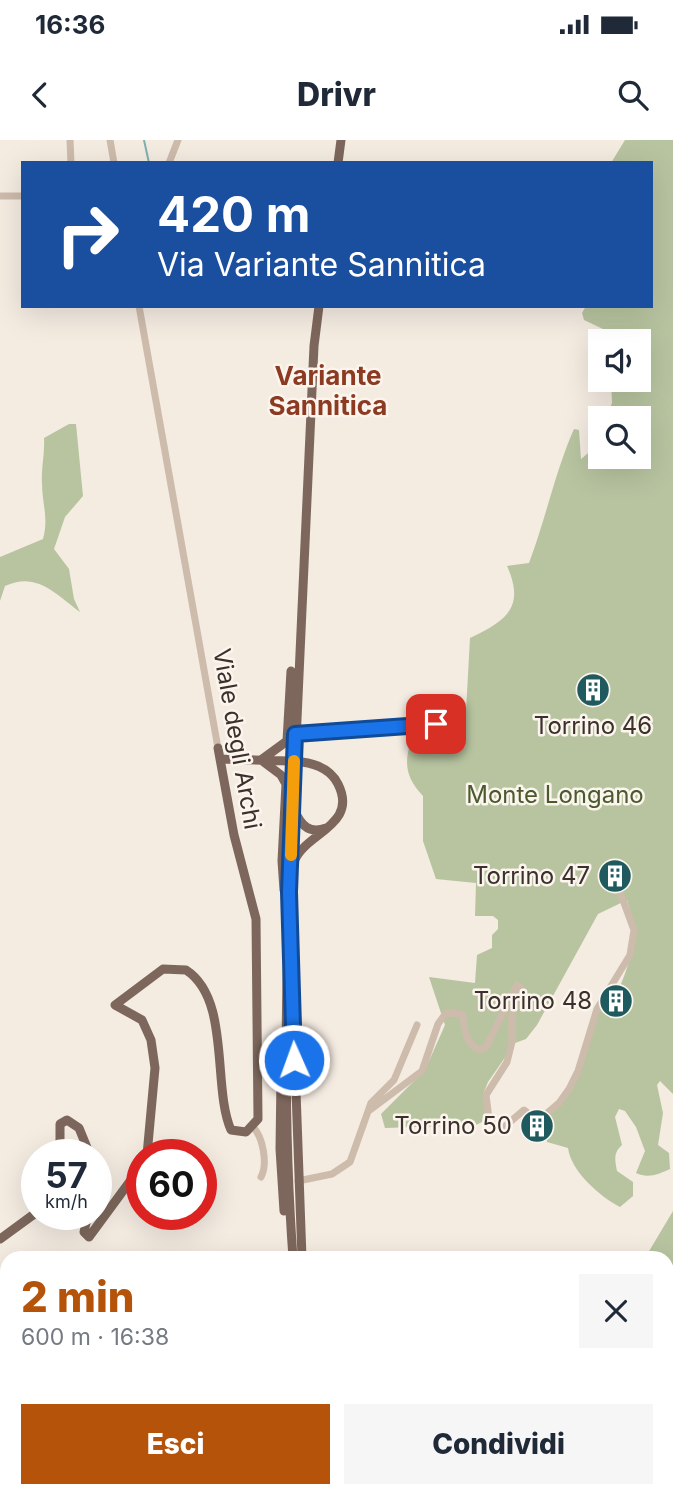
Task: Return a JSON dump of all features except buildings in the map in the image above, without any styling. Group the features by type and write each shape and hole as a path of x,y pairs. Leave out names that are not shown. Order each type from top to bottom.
{"main road":[{"path":"338,161 341,140"},
{"path":"302,1251 289,892 298,628 314,346 319,308"},
{"path":"261,760 287,741 292,658 298,628"},
{"path":"218,748 237,760"},
{"name":"Viale degli Archi","path":"218,748 256,919 260,1104 253,1127"},
{"path":"220,760 289,761"},
{"path":"223,775 237,760"},
{"path":"261,760 281,775 286,784 282,861 286,909 291,1251"},
{"path":"290,873 301,846 332,826 341,807 338,785 325,769 302,762"},
{"path":"293,806 299,821 310,829 332,826"},
{"path":"286,909 289,892"},
{"path":"148,1139 155,1068 151,1040 142,1020 115,1005 117,1000 170,967 190,972 208,1002 219,1051 229,1127 240,1134 253,1127"},
{"path":"59,1139 59,1126 65,1120 79,1128 83,1139"},
{"path":"112,1206 126,1187"},
{"path":"0,1238 21,1223"},
{"path":"84,1230 89,1237 94,1230"}],"street":[{"path":"70,140 71,161"},
{"path":"110,140 114,161"},
{"path":"170,161 178,140"},
{"path":"0,196 21,196"},
{"name":"Viale degli Archi","path":"139,308 218,748"},
{"path":"295,734 436,724"},
{"path":"370,1110 422,1071 444,1015 459,1012 471,1045 480,1050 486,1047 517,985 521,988 512,1014 510,1051 506,1065 485,1095 489,1119 495,1127 503,1128 524,1110 529,1114 527,1121 531,1127 559,1103 578,1071 597,1009 630,955 634,930 620,892"},
{"path":"299,1181 332,1174 350,1162 374,1098 394,1080 417,1025"},
{"name":"Viale degli Archi","path":"253,1127 261,1142 264,1173 261,1177"}],"green space":[{"name":"Monte Longano","path":"625,140 673,140 673,1094 660,1081 657,1085 663,1113 658,1145 669,1153 670,1169 662,1173 649,1176 636,1173 645,1151 636,1127 625,1111 619,1109 615,1117 622,1145 616,1154 617,1171 633,1182 633,1196 620,1207 587,1182 574,1165 568,1148 547,1142 545,1125 550,1113 572,1088 594,1021 606,999 613,1001 624,976 632,939 631,913 627,900 598,914 537,1025 526,1039 515,1043 488,1082 483,1094 486,1120 476,1125 385,1128 381,1114 425,1070 445,1025 429,977 475,983 477,955 492,948 492,935 498,929 498,920 493,916 475,916 476,883 436,879 423,841 423,796 412,781 407,766 408,751 414,733 462,724 466,711 470,638 502,619 513,603 512,580 507,566 529,563 574,429 579,430 581,459 588,453 588,469 651,469 651,406 611,406 612,392 651,392 651,329 603,329 584,320 582,313 585,308 653,308 653,161 612,161"},
{"path":"69,424 76,424 83,496 65,517 54,549 69,569 74,599 80,612 54,592 26,581 5,586 0,601 0,557 43,539 44,438"},
{"path":"673,1211 673,1251 649,1251"}],"waterway":[{"path":"144,140 149,161"}],"slow traffic":[{"path":"291,855 294,761"}],"place":[{"name":"Torrino 46","path":"593,690"},
{"name":"Torrino 47","path":"615,876"},
{"name":"Torrino 48","path":"616,1001"},
{"name":"Torrino 50","path":"537,1126"}],"district":[{"name":"Variante Sannitica","path":"328,391"}],"route":[{"path":"294,1060 289,892 295,734 436,724"}]}
